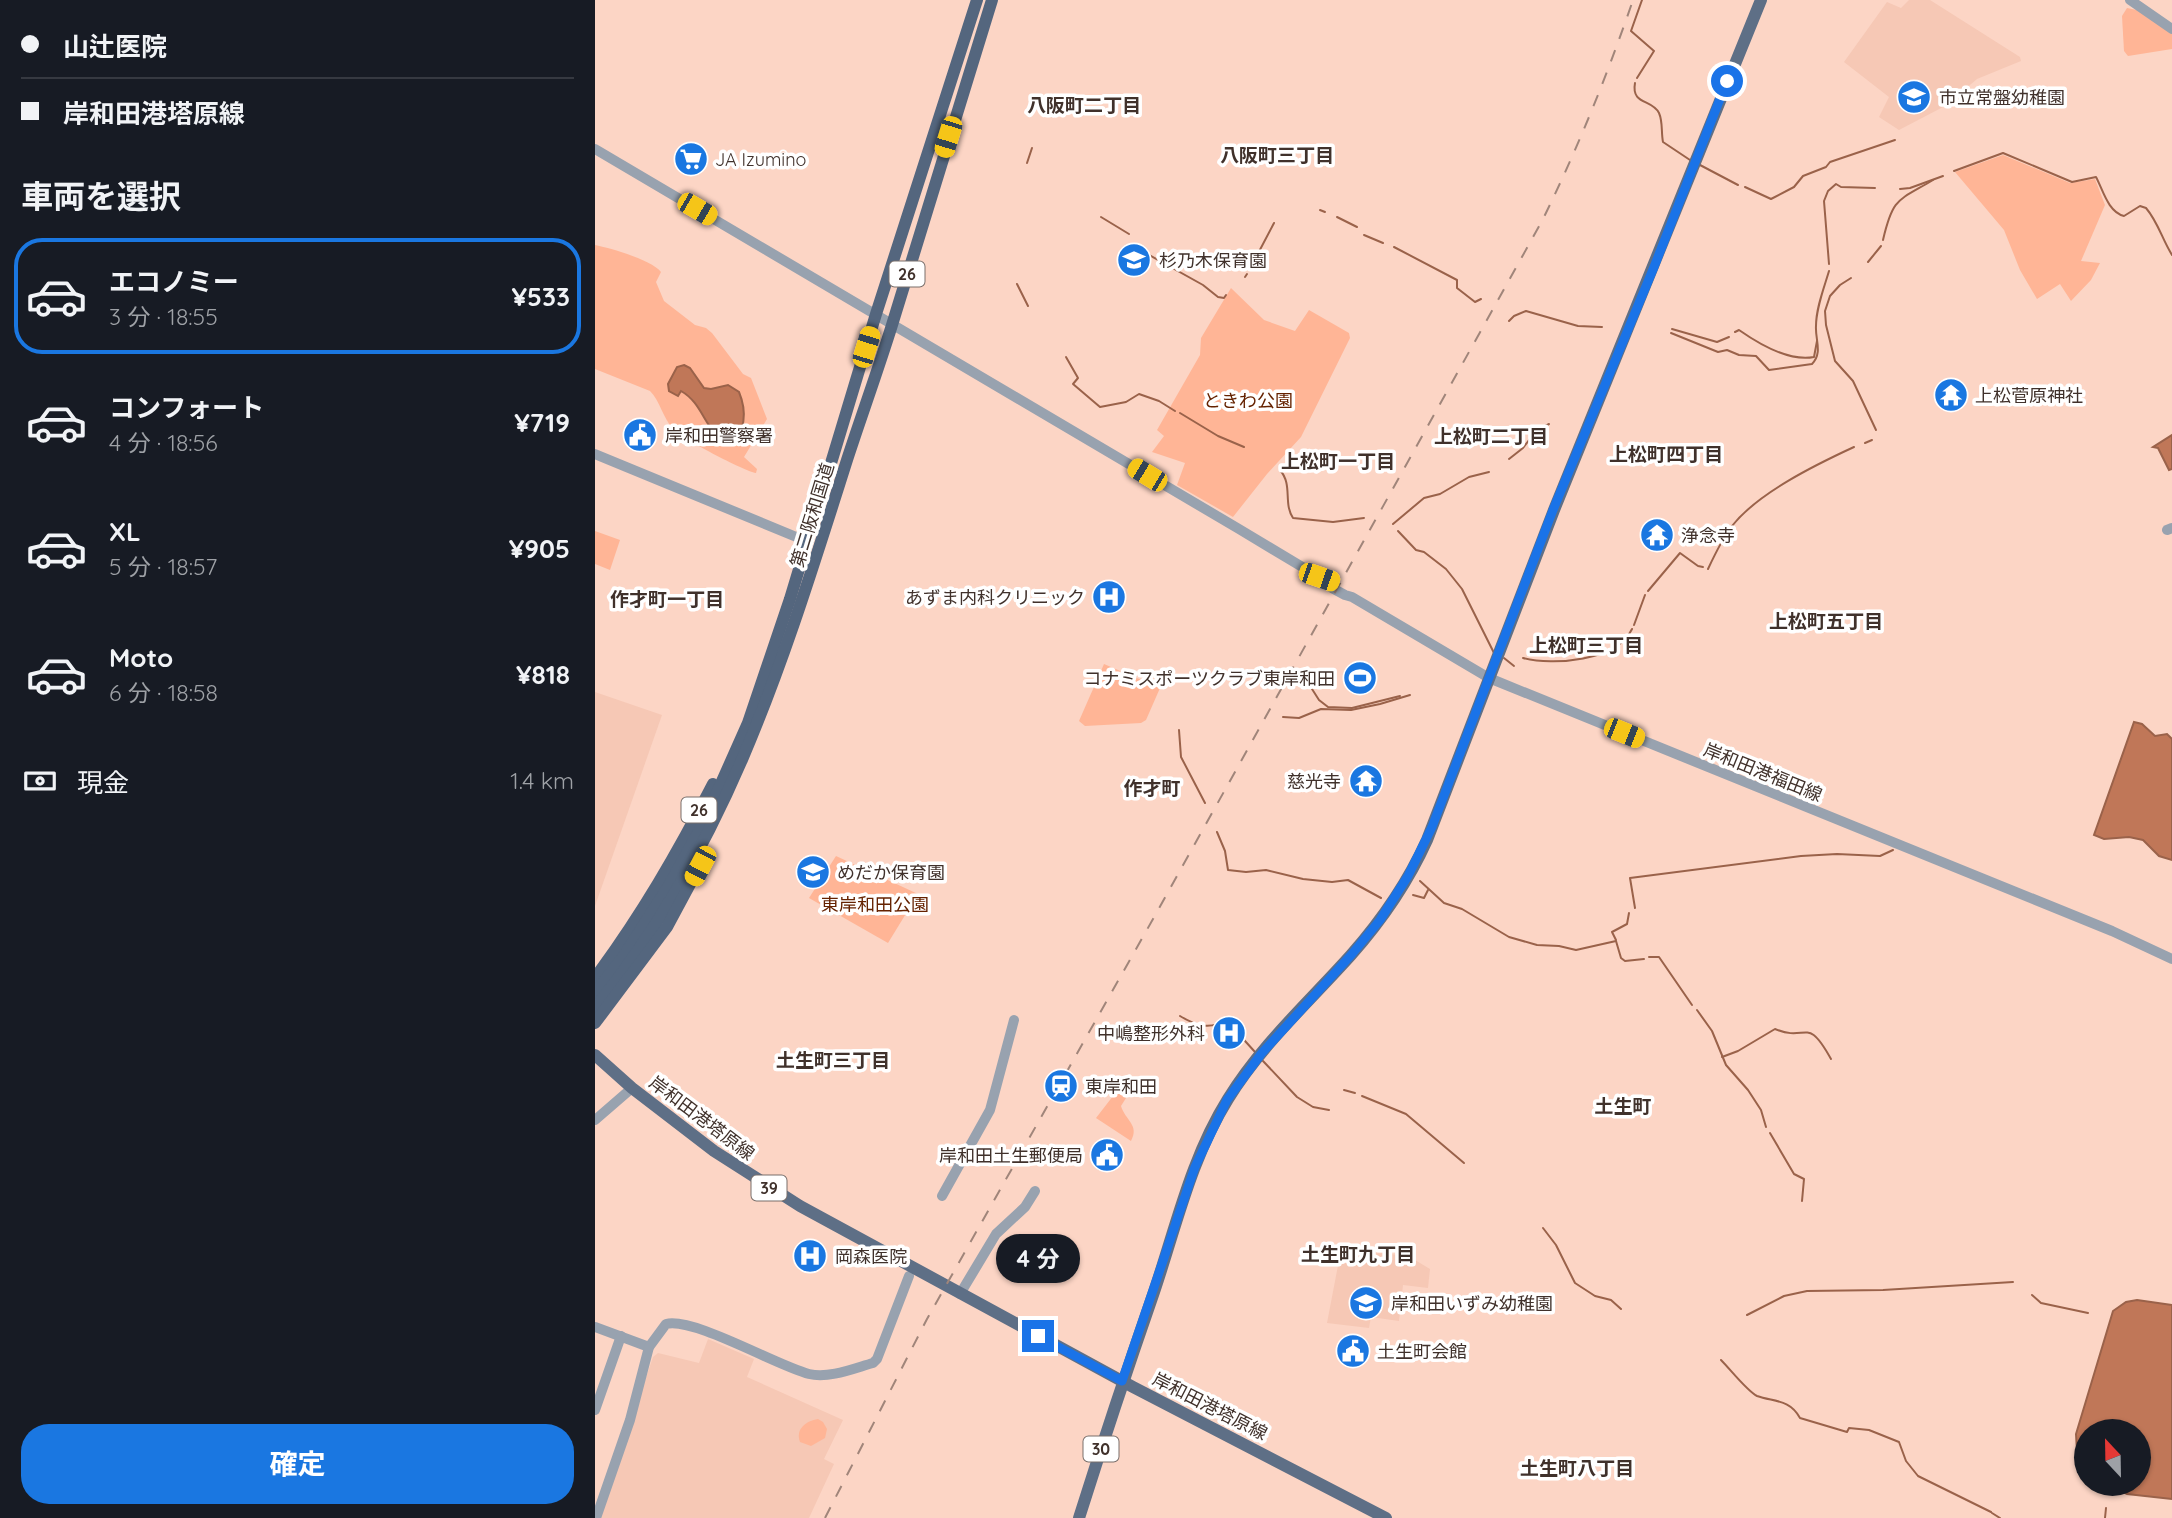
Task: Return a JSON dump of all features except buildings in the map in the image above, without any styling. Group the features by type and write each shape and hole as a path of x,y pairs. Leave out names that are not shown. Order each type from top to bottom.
{"highway":[{"name":"第二阪和国道","path":"786,630 806,541 977,0"},
{"name":"第二阪和国道","path":"595,1008 676,892 716,820 753,725 893,324 992,0"},
{"name":"26","path":"595,978 639,916 674,859 734,738 771,641 786,630 792,649 771,713 720,827 667,927 595,1023"},
{"name":"第二阪和国道","path":"595,993 624,956 670,884 753,725"}],"main road":[{"name":"30","path":"1079,1518 1185,1194 1219,1114 1261,1054 1352,954 1398,892 1427,840 1553,510 1761,0"},
{"name":"岸和田港塔原線","path":"595,1055 632,1088 714,1151 761,1183 1122,1381 1386,1518"}],"street":[{"path":"2130,0 2172,29"},
{"name":"岸和田港福田線","path":"595,149 1319,577 1332,588 1352,597 1489,678 2112,931 2172,959"},
{"path":"595,454 806,541"},
{"path":"942,1196 990,1110 1014,1020"},
{"path":"595,1120 632,1088"},
{"path":"960,1294 996,1234 1025,1207 1035,1191"},
{"path":"596,1518 630,1420 649,1347 661,1328 672,1322 715,1335 810,1374 835,1373 873,1363 877,1359 909,1276"},
{"path":"595,1327 649,1347"},
{"path":"595,1410 621,1336"}],"shaded area":[{"path":"1909,0 1930,0 2020,57 2021,61 1977,79 1945,106 1899,130 1879,117 1889,97 1844,62 1887,2 1901,8"},
{"path":"684,365 690,368 704,388 728,385 739,392 744,414 742,428 733,438 726,441 719,437 689,396 681,391 678,396 669,391 668,384 677,367"},
{"path":"2172,435 2172,469 2169,470 2158,448 2153,447"},
{"path":"595,692 662,715 595,906"},
{"path":"2134,722 2142,724 2155,736 2167,734 2172,739 2172,860 2159,856 2143,840 2129,837 2104,839 2094,835"},
{"name":"岸和田いずみ幼稚園","path":"1385,1253 1410,1257 1430,1269 1428,1288 1403,1285 1399,1321 1371,1317 1369,1328 1327,1323 1340,1255"},
{"path":"2137,1300 2172,1305 2172,1499 2145,1496 2151,1496 2151,1419 2081,1419 2113,1311 2126,1302"},
{"path":"708,1339 754,1359 747,1377 843,1420 824,1459 834,1464 809,1518 598,1518 653,1357 658,1353 699,1363"}],"green space":[{"path":"2127,8 2137,10 2172,33 2172,49 2128,56 2124,51 2122,16"},
{"path":"2003,155 2070,183 2095,179 2105,205 2081,261 2100,263 2091,280 2071,301 2060,284 2037,299 2020,270 2004,230 1955,172"},
{"path":"595,245 630,255 649,263 661,272 656,282 664,301 695,325 712,333 743,374 751,378 767,419 744,457 757,469 756,473 727,461 678,433 670,425 650,391 595,369"},
{"name":"ときわ公園","path":"1231,288 1264,320 1295,331 1309,310 1349,333 1350,338 1301,437 1233,517 1177,485 1185,463 1152,452 1164,436 1157,430 1200,355 1201,338"},
{"path":"595,531 620,540 610,570 595,564"},
{"path":"1104,664 1160,688 1146,720 1141,723 1085,726 1079,721"},
{"name":"東岸和田公園","path":"836,856 918,894 888,943 809,898"},
{"path":"1120,1087 1126,1098 1121,1106 1134,1131 1131,1141 1096,1118"},
{"path":"818,1419 827,1429 825,1438 811,1446 800,1442 799,1433 803,1426"}],"waterway":[{"path":"1637,78 1654,51 1631,31 1642,0"},
{"path":"1635,83 1636,95 1659,113 1663,142 1690,160"},
{"path":"1745,187 1771,199 1794,187 1803,176 1826,167 1830,162 1895,140"},
{"path":"1027,163 1032,148"},
{"path":"1954,171 2003,153 2072,182 2096,177 2110,205 2118,214 2124,216 2140,206 2146,208 2172,255"},
{"path":"1700,165 1738,185"},
{"path":"1900,189 1943,176"},
{"path":"1883,240 1894,208 1904,197 1933,180"},
{"path":"1829,264 1824,201 1828,191 1836,184 1841,187 1875,188"},
{"path":"1320,210 1325,212"},
{"path":"1101,217 1129,234"},
{"path":"1337,217 1357,227"},
{"path":"1253,263 1274,223"},
{"path":"1364,235 1383,243"},
{"path":"1133,246 1203,285 1218,297 1224,298 1226,295"},
{"path":"1868,262 1881,246"},
{"path":"1394,247 1457,280 1457,288 1475,302 1481,299"},
{"path":"1671,333 1718,352 1727,350 1739,355 1756,356 1769,370 1812,364 1818,351 1817,312 1829,271"},
{"path":"1851,278 1830,296 1825,311 1826,325 1835,361 1853,381 1876,430"},
{"path":"1017,284 1028,306"},
{"path":"1509,321 1526,311 1578,326 1602,327"},
{"path":"1672,329 1717,342 1729,337"},
{"path":"1735,332 1739,330 1765,346 1804,358 1814,357 1817,341"},
{"path":"1066,357 1078,378 1073,384 1100,407 1126,402 1139,394 1159,401 1175,411"},
{"path":"1180,413 1218,436 1244,447"},
{"path":"1509,459 1523,448 1536,431 1549,424"},
{"path":"1865,443 1872,440"},
{"path":"1708,569 1728,531 1757,502 1805,471 1854,447"},
{"path":"1280,470 1286,482 1293,518 1333,522 1364,518"},
{"path":"1393,524 1424,498 1440,494 1469,477 1489,472"},
{"path":"1398,531 1416,550 1424,552 1446,569 1462,589 1494,653"},
{"path":"1648,591 1680,553 1703,567"},
{"path":"1634,625 1645,595"},
{"path":"1523,658 1551,661 1583,659 1613,648 1624,640 1632,629"},
{"path":"1504,658 1514,666"},
{"path":"1305,678 1319,700 1328,707 1352,708 1400,696"},
{"path":"1283,717 1299,718 1321,709 1351,710 1410,695"},
{"path":"1179,730 1181,757 1205,803"},
{"path":"1217,832 1225,851 1228,870 1266,870 1303,879 1332,882 1348,880 1381,898"},
{"path":"1635,908 1630,878 1801,856 1880,856 1893,850"},
{"path":"1420,881 1444,903 1462,909 1509,937 1537,945 1576,950 1616,941 1621,958 1625,961 1644,959"},
{"path":"1413,895 1424,898 1428,890"},
{"path":"1616,940 1612,932 1627,924 1629,913"},
{"path":"1649,957 1659,957 1692,1005"},
{"path":"1697,1010 1712,1031 1726,1065 1761,1110 1766,1127"},
{"path":"1180,1016 1203,1026 1226,1020 1255,1052"},
{"path":"1722,1057 1738,1051 1775,1029 1811,1033 1823,1045 1831,1059"},
{"path":"1147,1032 1155,1033"},
{"path":"1263,1061 1297,1097 1313,1107 1329,1110"},
{"path":"1344,1090 1355,1093"},
{"path":"1362,1096 1406,1114 1464,1163"},
{"path":"1770,1133 1794,1174 1804,1179 1802,1201"},
{"path":"1543,1228 1556,1245 1575,1283 1595,1296 1611,1300 1621,1309"},
{"path":"1747,1315 1784,1296 1807,1291 1883,1290 2013,1282"},
{"path":"2032,1295 2041,1303 2088,1313"},
{"path":"1721,1360 1757,1396 1786,1404 1800,1418 1847,1432 1849,1428 1869,1430 1899,1442 1906,1461 1918,1476 1991,1512"},
{"path":"2105,1518 2106,1508"},
{"path":"1992,1513 2000,1518"}],"railway":[{"path":"825,1518 927,1319 1542,221 1591,112 1633,0"}],"place":[{"name":"市立常盤幼稚園","path":"1914,97"},
{"name":"JA Izumino","path":"691,159"},
{"name":"杉乃木保育園","path":"1134,260"},
{"name":"上松菅原神社","path":"1951,395"},
{"name":"岸和田警察署","path":"640,435"},
{"name":"浄念寺","path":"1657,535"},
{"name":"あずま内科クリニック","path":"1109,597"},
{"name":"コナミスポーツクラブ東岸和田","path":"1360,678"},
{"name":"慈光寺","path":"1366,781"},
{"name":"めだか保育園","path":"813,872"},
{"name":"中嶋整形外科","path":"1229,1033"},
{"name":"東岸和田","path":"1061,1086"},
{"name":"岸和田土生郵便局","path":"1107,1155"},
{"name":"岡森医院","path":"810,1256"},
{"name":"岸和田いずみ幼稚園","path":"1366,1303"},
{"name":"土生町会館","path":"1353,1351"}],"district":[{"name":"八阪町二丁目","path":"1084,105"},
{"name":"八阪町三丁目","path":"1277,155"},
{"name":"上松町二丁目","path":"1491,436"},
{"name":"上松町四丁目","path":"1666,454"},
{"name":"上松町一丁目","path":"1338,461"},
{"name":"作才町一丁目","path":"667,599"},
{"name":"上松町五丁目","path":"1826,621"},
{"name":"上松町三丁目","path":"1586,645"},
{"name":"作才町","path":"1152,788"},
{"name":"土生町三丁目","path":"833,1060"},
{"name":"土生町","path":"1623,1106"},
{"name":"土生町九丁目","path":"1358,1254"},
{"name":"土生町八丁目","path":"1577,1468"}],"route":[{"path":"1038,1336 1122,1381 1195,1167 1227,1100 1261,1054 1372,930 1408,876 1432,827 1553,510 1654,267 1727,81"}]}
